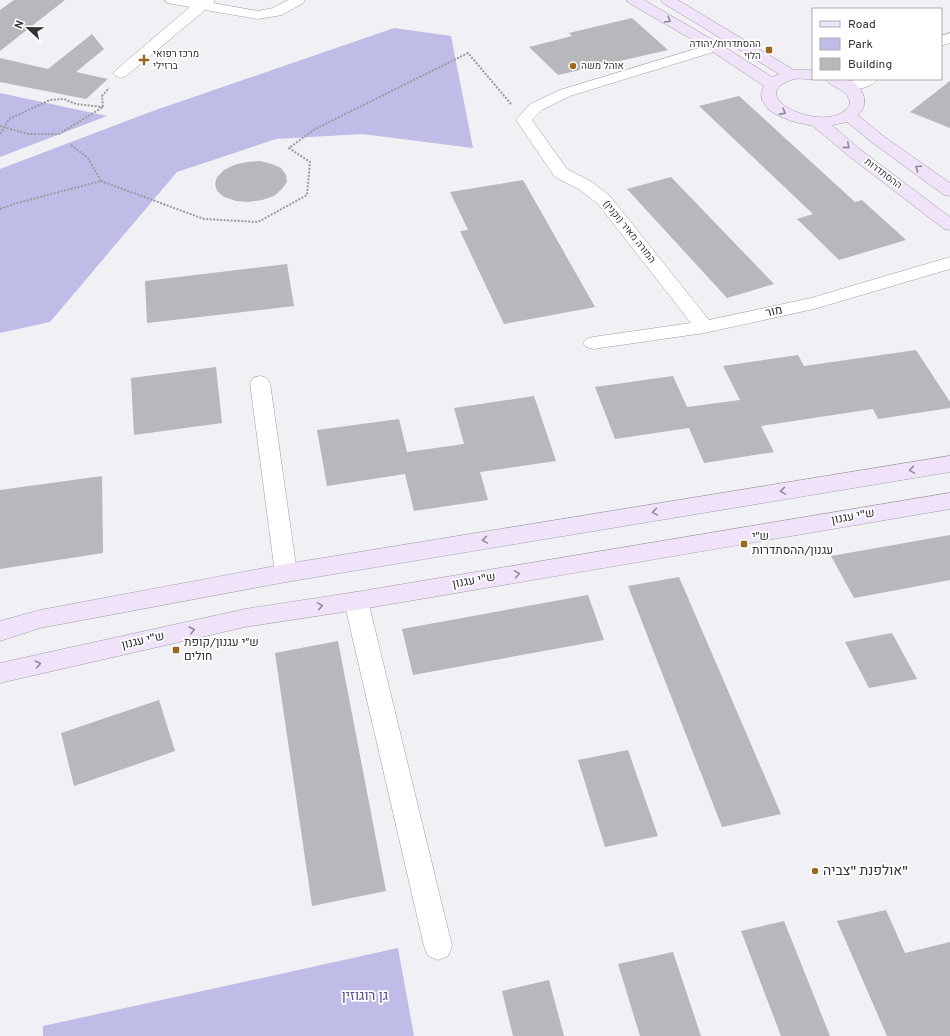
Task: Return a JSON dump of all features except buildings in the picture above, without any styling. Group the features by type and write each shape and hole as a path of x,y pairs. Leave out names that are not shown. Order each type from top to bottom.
{"street":[{"path":"172,0 204,3 258,15 277,12 298,0"},
{"path":"634,0 715,47 772,84"},
{"path":"668,0 791,75"},
{"path":"121,73 204,3"},
{"path":"524,120 536,107 565,93 715,47"},
{"path":"812,74 791,75 772,84 768,90 767,96 770,102 775,108 794,117 817,121 829,121 848,115 856,109 858,102 856,94 848,86 835,80"},
{"path":"848,86 867,80"},
{"path":"848,115 876,138 950,191"},
{"name":"המורה מאיר (וקנין)","path":"524,120 561,172 586,186 604,200 704,327"},
{"name":"ההסתדרות","path":"817,121 856,154 950,225"},
{"name":"מור","path":"593,343 704,327 814,303 950,263"},
{"path":"260,382 286,573"},
{"path":"0,632 40,619 286,573 950,464"},
{"name":"ש\"י עגנון","path":"0,673 245,618 356,601 950,501"},
{"path":"356,601 438,946"}],"path":[{"path":"0,209 101,180 204,219 258,222 307,195 310,162 289,148 315,129 468,53 524,120"},
{"path":"103,107 102,96 121,73"},
{"path":"0,134 9,119 50,100 64,98 76,104 103,107"},
{"path":"0,126 28,134 59,134 103,107"},
{"path":"71,144 88,158 101,180"}],"green space":[{"path":"394,28 451,36 473,148 362,134 276,139 177,172 50,322 0,333 0,169 150,112"},
{"path":"0,93 107,116 0,157"},
{"name":"גן רוגוזין","path":"398,948 414,1036 43,1036 43,1026"}],"place":[{"name":"ההסתדרות/יהודה הלוי","path":"769,50"},
{"name":"מרכז רפואי ברזילי","path":"144,60"},
{"name":"אוהל משה","path":"573,66"},
{"name":"ש״י עגנון/ההסתדרות","path":"744,544"},
{"name":"ש״י עגנון/קופת חולים","path":"176,650"},
{"name":"אולפנת \"צביה\"","path":"815,871"}]}
